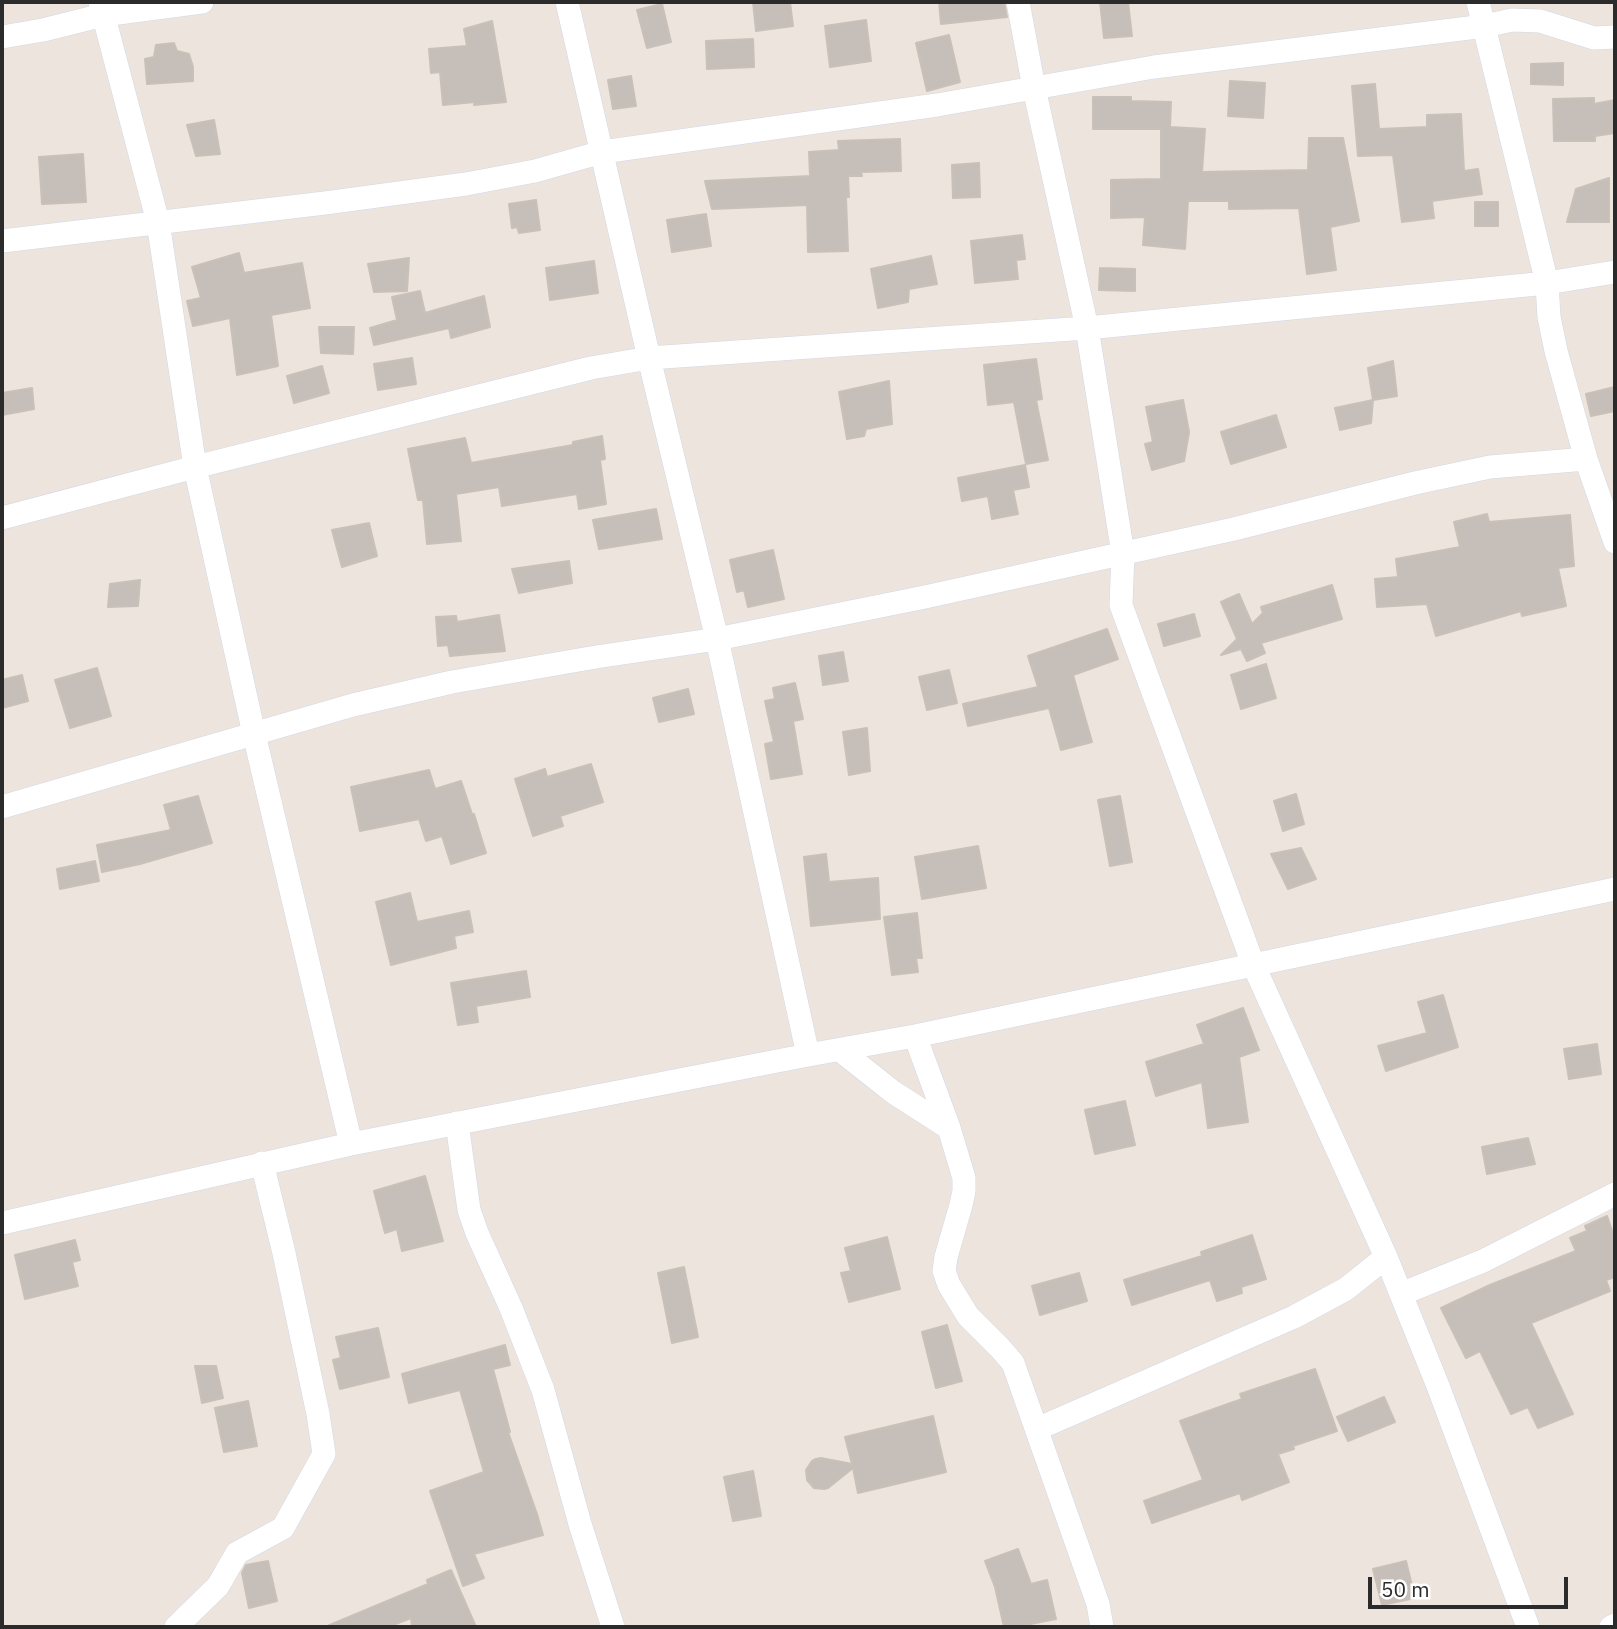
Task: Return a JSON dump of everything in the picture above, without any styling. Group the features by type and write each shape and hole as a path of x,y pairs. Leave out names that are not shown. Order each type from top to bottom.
{"street":[{"path":"2,37 43,30 101,8 202,2"},
{"path":"567,2 717,639 808,1055"},
{"path":"1018,2 1034,88 1087,328 1123,554 1121,605 1253,964 1386,1257 1528,1627"},
{"path":"1478,2 1547,283 1549,317 1586,459 1605,482 1615,542"},
{"path":"101,8 158,222 195,467 254,734 351,1144"},
{"path":"2,241 466,184 535,171 602,152 937,105 1154,67 1485,26 1512,20 1540,21 1594,38 1615,37"},
{"path":"2,518 591,368 649,358 1087,328 1547,283 1615,272"},
{"path":"2,807 353,705 452,682 717,639 925,597 1234,529 1415,483 1490,467 1586,459"},
{"path":"2,1223 351,1144 915,1036 1615,889"},
{"path":"915,1036 949,1128 964,1178 964,1191 944,1271 949,1285 968,1316 1013,1363 1098,1604 1102,1627"},
{"path":"840,1050 893,1093 949,1128"},
{"path":"457,1124 468,1210 543,1390 580,1524 613,1627"},
{"path":"176,1627 218,1586 237,1553 283,1528 324,1454 299,1320 262,1163"},
{"path":"1401,1294 1483,1261 1615,1194"},
{"path":"1037,1429 1294,1317 1346,1289 1386,1257"}],"building":[{"path":"753,2 790,2 793,26 756,31"},
{"path":"939,2 1004,2 1007,17 941,24"},
{"path":"1100,2 1128,2 1132,36 1104,38"},
{"path":"662,4 671,42 647,48 637,10"},
{"path":"866,20 871,61 830,67 825,26"},
{"path":"492,21 506,102 443,105 440,72 431,73 429,49 467,46 464,29"},
{"path":"949,35 960,82 927,91 916,43"},
{"path":"753,39 754,67 707,69 706,41"},
{"path":"174,43 177,51 189,54 193,81 147,84 145,59 154,57 156,45"},
{"path":"1563,63 1563,85 1531,84 1531,64"},
{"path":"631,76 636,106 613,109 608,80"},
{"path":"1230,81 1265,83 1263,118 1228,116"},
{"path":"1375,84 1379,129 1427,127 1427,115 1461,114 1464,171 1478,169 1482,194 1432,201 1434,218 1402,222 1393,155 1358,156 1352,86"},
{"path":"1093,97 1131,97 1131,101 1171,102 1170,127 1205,129 1202,172 1308,170 1309,138 1343,138 1359,221 1330,227 1336,270 1307,274 1299,208 1229,209 1229,201 1188,201 1185,249 1143,245 1145,217 1111,218 1111,180 1161,179 1161,129 1093,129"},
{"path":"1594,98 1594,104 1615,100 1615,133 1595,136 1595,141 1554,141 1553,99"},
{"path":"214,120 220,154 196,156 187,125"},
{"path":"900,139 901,171 861,172 862,176 848,176 848,251 808,252 807,205 712,209 705,181 810,176 809,152 839,150 838,141"},
{"path":"83,154 86,202 42,204 39,157"},
{"path":"979,163 980,197 953,198 952,165"},
{"path":"1609,178 1609,222 1567,222 1576,189"},
{"path":"536,200 540,230 519,233 517,227 512,228 509,204"},
{"path":"1475,202 1498,202 1498,226 1475,226"},
{"path":"706,214 711,246 672,252 667,220"},
{"path":"1022,235 1025,259 1016,260 1018,279 975,283 971,241"},
{"path":"239,253 244,273 302,263 310,308 271,315 278,366 237,375 230,318 193,326 187,301 201,298 192,267"},
{"path":"931,256 937,284 909,289 908,302 878,308 871,269"},
{"path":"409,258 407,291 374,292 368,264"},
{"path":"594,261 598,293 550,300 546,268"},
{"path":"1100,268 1135,269 1135,291 1099,290"},
{"path":"420,291 425,313 484,296 490,327 451,338 449,328 374,345 370,328 397,320 392,297"},
{"path":"319,327 354,327 353,354 321,353"},
{"path":"412,358 416,384 378,390 374,364"},
{"path":"1036,359 1042,399 1036,400 1048,460 1026,464 1014,402 988,405 984,365"},
{"path":"1393,361 1397,396 1373,400 1368,368"},
{"path":"322,366 329,393 294,403 287,376"},
{"path":"889,381 892,424 866,429 864,436 847,439 839,392"},
{"path":"1615,387 1615,411 1591,416 1586,394"},
{"path":"32,388 34,409 2,415 2,393"},
{"path":"1183,400 1189,432 1184,461 1152,470 1145,444 1153,442 1146,407"},
{"path":"1373,400 1371,423 1340,430 1335,408"},
{"path":"1276,415 1286,447 1231,464 1221,432"},
{"path":"602,436 605,459 600,460 606,504 579,509 577,494 502,506 499,487 456,494 461,541 427,544 423,500 418,500 408,449 465,438 471,463 573,445 573,442"},
{"path":"1025,465 1029,487 1013,490 1018,514 992,519 988,496 962,501 958,478"},
{"path":"656,509 662,539 599,549 593,520"},
{"path":"1487,514 1489,522 1570,515 1574,566 1558,568 1566,606 1522,616 1521,611 1436,636 1427,604 1377,607 1375,579 1398,577 1396,559 1460,547 1454,522"},
{"path":"369,523 377,556 342,567 332,530"},
{"path":"773,550 784,599 748,607 744,590 737,592 730,560"},
{"path":"569,561 572,583 519,593 512,569"},
{"path":"140,580 138,606 108,607 110,584"},
{"path":"1332,585 1342,619 1261,643 1265,653 1247,661 1241,649 1221,655 1237,639 1221,602 1239,594 1252,624 1263,613 1261,607"},
{"path":"1194,614 1200,636 1164,646 1158,624"},
{"path":"499,615 505,651 450,656 448,645 438,646 436,617 456,616 457,622"},
{"path":"1107,629 1118,659 1073,675 1092,742 1061,750 1049,708 968,726 963,704 1038,687 1028,656"},
{"path":"843,652 848,681 823,685 819,656"},
{"path":"1266,664 1276,698 1241,709 1231,675"},
{"path":"97,668 111,716 70,728 55,680"},
{"path":"949,670 957,703 927,710 919,677"},
{"path":"22,675 28,701 2,708 2,680"},
{"path":"795,683 803,719 793,721 802,774 771,779 765,744 774,742 765,701 775,699 773,688"},
{"path":"688,689 694,714 659,722 653,698"},
{"path":"867,728 870,771 849,775 843,732"},
{"path":"591,764 603,802 560,816 563,826 533,836 515,779 545,769 547,777"},
{"path":"429,770 435,789 461,781 486,853 451,864 442,836 426,841 419,819 360,831 351,787"},
{"path":"1296,794 1304,824 1283,831 1274,801"},
{"path":"198,796 212,843 102,872 97,845 171,830 164,805"},
{"path":"1120,796 1132,862 1110,866 1098,800"},
{"path":"978,846 986,888 922,899 915,857"},
{"path":"1301,848 1316,879 1288,889 1271,854"},
{"path":"826,854 829,882 878,878 880,919 811,926 804,857"},
{"path":"95,861 99,881 60,889 57,869"},
{"path":"410,893 417,922 469,911 473,932 454,936 456,948 391,965 376,902"},
{"path":"917,913 922,958 916,958 918,972 892,975 884,917"},
{"path":"526,971 530,997 476,1006 478,1022 458,1025 451,983"},
{"path":"1443,995 1458,1047 1386,1071 1378,1046 1427,1033 1418,1002"},
{"path":"1243,1008 1259,1050 1239,1057 1248,1122 1208,1128 1202,1082 1156,1096 1146,1062 1204,1044 1197,1025"},
{"path":"1597,1044 1601,1074 1569,1079 1564,1049"},
{"path":"1125,1101 1135,1145 1095,1154 1085,1110"},
{"path":"1528,1138 1535,1164 1487,1174 1482,1147"},
{"path":"425,1176 443,1241 402,1251 397,1229 385,1233 374,1191"},
{"path":"1607,1216 1615,1239 1615,1277 1606,1280 1610,1291 1531,1323 1573,1414 1538,1428 1528,1407 1511,1414 1480,1351 1466,1358 1441,1308 1490,1285 1576,1251 1570,1238 1587,1231 1585,1226"},
{"path":"1252,1235 1266,1279 1241,1287 1242,1293 1217,1301 1210,1280 1132,1305 1124,1280 1202,1256 1201,1252"},
{"path":"887,1237 900,1289 849,1302 841,1273 851,1271 845,1248"},
{"path":"75,1240 80,1260 72,1262 78,1286 25,1299 15,1255"},
{"path":"684,1267 698,1337 672,1343 658,1273"},
{"path":"1079,1273 1087,1301 1040,1315 1032,1286"},
{"path":"947,1325 962,1381 936,1388 922,1332"},
{"path":"378,1328 389,1377 340,1389 333,1360 341,1358 336,1337"},
{"path":"505,1345 510,1365 493,1369 508,1432 543,1535 474,1554 484,1578 463,1586 430,1491 484,1472 460,1390 409,1403 402,1374"},
{"path":"195,1366 216,1366 223,1398 202,1403"},
{"path":"1315,1369 1337,1431 1278,1454 1289,1482 1242,1500 1240,1493 1152,1523 1144,1501 1203,1480 1180,1421 1242,1399 1240,1394"},
{"path":"1384,1397 1395,1422 1348,1441 1337,1417"},
{"path":"248,1401 257,1446 224,1452 215,1408"},
{"path":"933,1416 946,1472 858,1493 853,1468 828,1488 814,1488 807,1480 806,1470 816,1459 852,1464 845,1437"},
{"path":"753,1471 761,1516 733,1521 724,1477"},
{"path":"1018,1549 1031,1584 1047,1580 1056,1619 1004,1627 995,1587 985,1561"},
{"path":"268,1561 277,1601 249,1608 242,1573 246,1565"},
{"path":"1406,1561 1415,1598 1382,1605 1373,1569"},
{"path":"451,1570 476,1627 412,1627 411,1618 388,1627 325,1627 428,1584 427,1580"}]}
